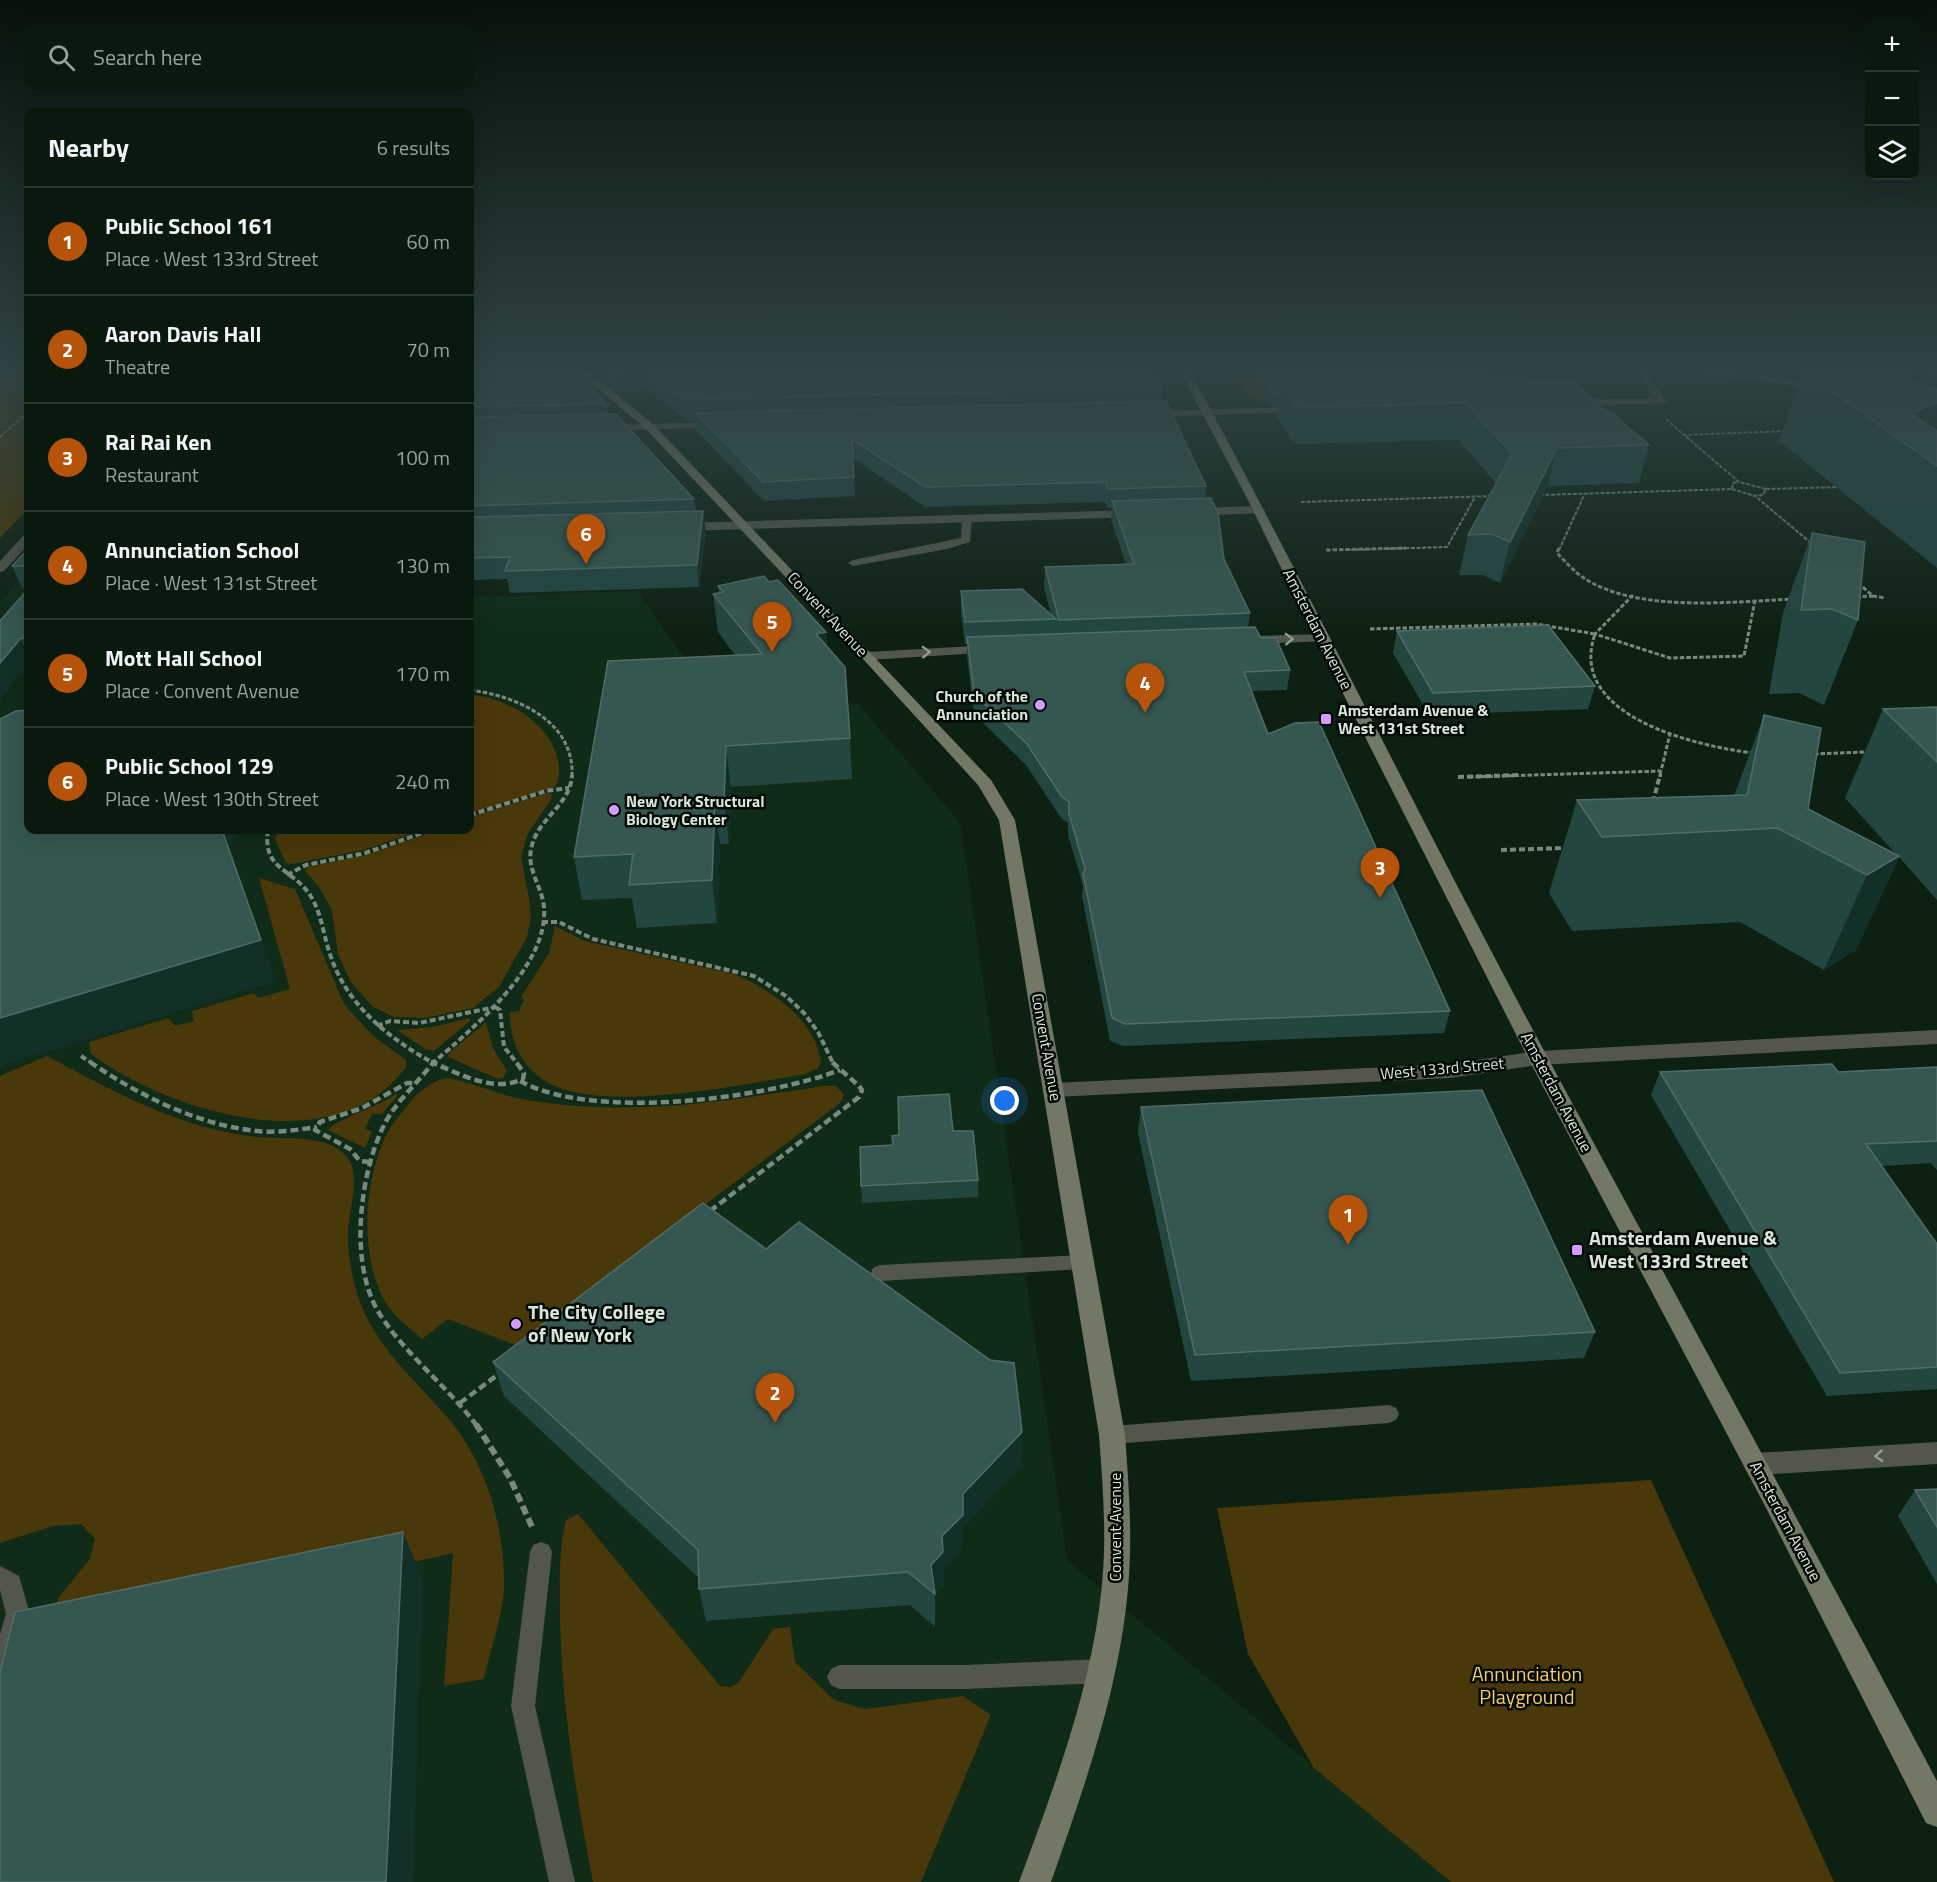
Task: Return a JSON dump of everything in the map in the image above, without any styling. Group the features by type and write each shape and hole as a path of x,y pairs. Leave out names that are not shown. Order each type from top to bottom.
{"street":[{"name":"Convent Avenue","path":"678,457 868,656 984,783 1007,820 1112,1435 1117,1479 1118,1562 1114,1611 1104,1671 1089,1728 1035,1882"},
{"name":"Amsterdam Avenue","path":"1231,457 1538,1058 1756,1464 1937,1812"},
{"path":"1186,512 1258,510"},
{"path":"666,527 1152,513"},
{"path":"0,568 24,546"},
{"path":"1233,641 1322,638"},
{"path":"868,656 1005,649"},
{"name":"West 133rd Street","path":"1054,1089 1450,1071 1538,1058 1937,1037"},
{"path":"1756,1464 1937,1453"}],"lane":[{"path":"853,563 947,546 966,540 967,519"},
{"path":"880,1273 1083,1262"},
{"path":"1112,1435 1389,1414"},
{"path":"541,1552 523,1706 562,1882"},
{"path":"0,1577 11,1584 18,1614 0,1670"},
{"path":"839,1677 965,1677 1104,1671"}],"path":[{"path":"1710,457 1739,482"},
{"path":"1732,489 1733,483 1739,482 1758,485 1766,489 1846,487"},
{"path":"1530,495 1732,489 1755,496 1818,550"},
{"path":"1755,496 1763,495 1766,489"},
{"path":"1585,494 1557,553 1580,576 1633,595 1684,602 1802,598"},
{"path":"1301,502 1498,496"},
{"path":"1326,550 1447,547 1476,497"},
{"path":"1855,580 1873,596"},
{"path":"1633,595 1595,634 1589,651 1590,670 1604,691 1620,708 1670,734 1710,746 1756,753"},
{"path":"1849,597 1885,598"},
{"path":"1370,629 1536,624 1573,628 1670,658 1744,656 1755,600"},
{"path":"474,691 500,694 524,704 546,719 561,734 570,752 572,782 536,834 531,846 532,874 544,908 536,946 495,1006 434,1063 385,1123 365,1177 362,1224 363,1265 372,1301 409,1350 460,1403 519,1492 541,1552"},
{"path":"1652,803 1670,734"},
{"path":"1813,754 1873,752"},
{"path":"1458,777 1661,771"},
{"path":"474,814 524,797 569,788"},
{"path":"268,834 267,846 276,867 306,889 316,907 330,956 344,984 361,1009 396,1042 434,1063 494,1084 506,1085 520,1081 524,1073 504,1047 500,1010 495,1006"},
{"path":"287,875 306,865 365,853 420,834"},
{"path":"1501,850 1571,848"},
{"path":"542,922 559,922 593,939 753,975 784,995 807,1016 817,1031 832,1064 857,1081 862,1090 859,1097 707,1214"},
{"path":"377,1026 390,1021 419,1023 495,1006"},
{"path":"81,1056 104,1072 165,1104 217,1122 249,1130 277,1132 317,1127"},
{"path":"520,1081 557,1096 603,1102 645,1102 768,1088 812,1080 840,1070"},
{"path":"370,1162 360,1161 350,1149 315,1130 320,1122 362,1108 406,1083 416,1083"},
{"path":"460,1403 507,1367"}],"shaded area":[{"name":"The City College of New York","path":"24,574 24,834 474,834 474,597 638,591 720,710 858,704 957,819 961,829 1067,1560 1451,1882 0,1882 0,602"}],"green space":[{"path":"0,457 24,457 24,513 0,538"},
{"path":"474,696 511,706 536,723 546,734 558,760 559,774 555,787 474,812"},
{"path":"548,793 552,795 551,800 528,833 521,857 531,917 527,937 499,987 473,1008 425,1018 394,1017 373,1007 350,981 338,954 332,910 319,887 305,871 307,867 366,855 426,834 474,834 474,816"},
{"path":"277,834 412,834 363,850 293,864 286,863 275,840"},
{"path":"259,878 295,889 344,1004 372,1035 406,1060 406,1067 376,1097 338,1114 296,1121 252,1119 206,1109 163,1094 124,1075 91,1054 89,1042 168,1018 175,1026 194,1021 192,1011 254,993 258,998 290,989"},
{"path":"555,926 585,941 734,974 748,980 776,997 800,1019 817,1046 821,1062 817,1069 805,1074 716,1089 650,1096 588,1095 551,1084 540,1077 523,1060 513,1037 510,1012 519,1011 524,1000 521,997 549,953"},
{"path":"470,1018 470,1021 434,1051 425,1049 397,1030 433,1027"},
{"path":"486,1022 492,1046 507,1071 503,1078 498,1079 448,1057 449,1053"},
{"path":"47,1056 144,1105 195,1124 248,1136 314,1140 338,1149 347,1157 354,1174 348,1231 350,1264 360,1302 387,1350 461,1435 482,1475 497,1519 504,1586 499,1619 484,1679 444,1686 453,1553 276,1594 43,1653 58,1598 90,1559 95,1539 81,1524 53,1526 0,1543 0,1076"},
{"path":"447,1078 527,1100 603,1107 712,1102 823,1086 836,1086 844,1095 840,1103 518,1346 448,1319 422,1339 389,1308 375,1277 370,1256 368,1211 370,1189 381,1147 392,1125 415,1096 429,1085"},
{"path":"398,1095 382,1114 372,1114 365,1129 372,1131 365,1148 328,1130 339,1122"},
{"name":"Annunciation Playground","path":"1651,1480 1834,1882 1451,1882 1314,1768 1248,1654 1217,1508"},
{"path":"578,1514 720,1686 731,1687 739,1682 773,1629 790,1627 795,1662 834,1700 865,1709 963,1696 991,1715 921,1882 593,1882 571,1751 561,1652 562,1545 566,1520"}],"building":[{"path":"474,457 655,457 694,499 474,506"},
{"path":"738,457 853,457 854,477 763,482"},
{"path":"879,457 1192,457 1206,486 1108,489 1106,482 925,487"},
{"path":"1510,457 1553,457 1510,542 1492,534 1468,535"},
{"path":"1924,457 1937,457 1937,466"},
{"path":"1211,498 1218,513 1224,559 1250,613 1059,620 1045,567 1134,564 1112,501"},
{"path":"703,511 697,565 505,571 510,557 474,558 474,517"},
{"path":"1812,533 1865,542 1858,620 1832,609 1801,610"},
{"path":"24,553 24,566 12,566"},
{"path":"764,576 769,582 778,580 826,632 816,634 845,667 850,738 726,746 724,802 715,802 712,880 629,885 633,854 574,857 608,661 762,654 713,594 723,592 718,586"},
{"path":"1022,589 1056,619 965,622 961,591"},
{"path":"24,594 24,638 21,638 0,663 0,621"},
{"path":"1548,625 1595,686 1433,693 1397,631"},
{"path":"1255,627 1261,638 1276,638 1290,670 1244,672 1268,734 1295,723 1319,722 1450,1011 1125,1024 1112,1018 1083,874 1085,869 1069,814 1069,802 1062,797 1027,744 974,694 967,637"},
{"path":"1937,707 1937,762 1883,709"},
{"path":"24,710 24,834 223,834 261,940 0,1018 0,719 16,711"},
{"path":"1764,715 1821,728 1808,809 1899,856 1867,875 1777,828 1602,837 1577,800 1747,795"},
{"path":"1832,1064 1838,1072 1937,1067 1937,1141 1866,1144 1937,1244 1937,1367 1840,1373 1660,1072"},
{"path":"1482,1090 1595,1332 1195,1355 1141,1107"},
{"path":"949,1094 953,1131 973,1131 978,1180 861,1186 860,1147 893,1145 892,1136 899,1135 898,1097"},
{"path":"703,1203 766,1249 799,1222 990,1360 1014,1363 1022,1432 963,1494 963,1515 942,1536 943,1552 931,1565 935,1594 908,1572 699,1589 698,1550 493,1362"},
{"path":"1937,1489 1937,1527 1915,1490"},
{"path":"403,1532 386,1882 0,1882 0,1673 15,1612"}],"place":[{"name":"Public School 129","path":"586,564"},
{"name":"Mott Hall School","path":"772,652"},
{"name":"Church of the Annunciation","path":"1040,705"},
{"name":"Annunciation School","path":"1145,713"},
{"name":"Amsterdam Avenue & West 131st Street","path":"1326,719"},
{"name":"New York Structural Biology Center","path":"614,810"},
{"name":"Rai Rai Ken","path":"1380,898"},
{"name":"Public School 161","path":"1348,1245"},
{"name":"Amsterdam Avenue & West 133rd Street","path":"1577,1250"},
{"name":"The City College of New York","path":"516,1324"},
{"name":"Aaron Davis Hall","path":"775,1423"}]}
